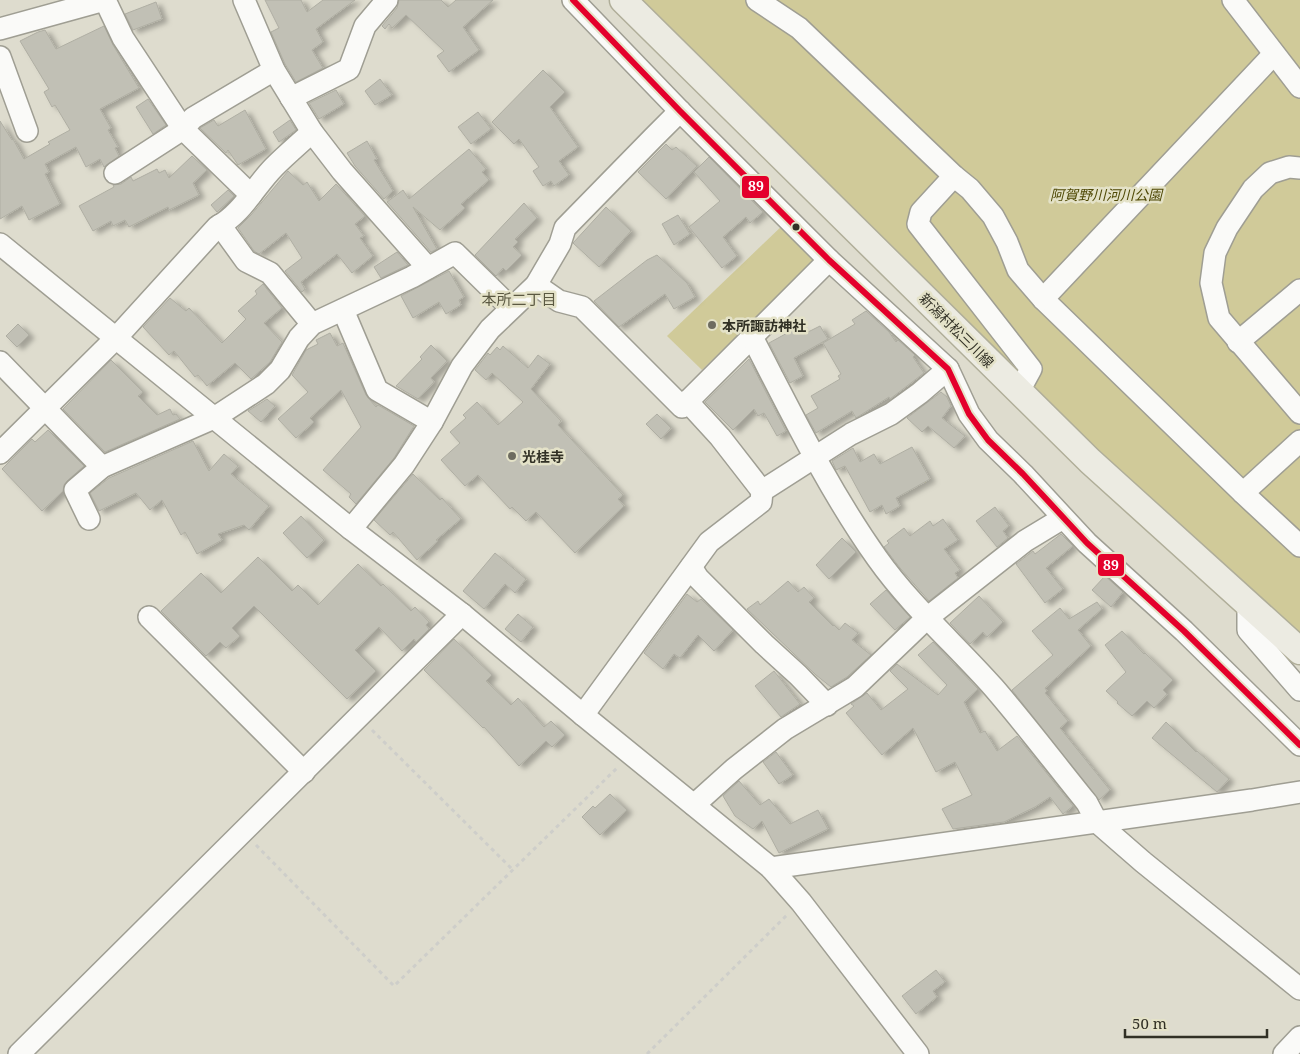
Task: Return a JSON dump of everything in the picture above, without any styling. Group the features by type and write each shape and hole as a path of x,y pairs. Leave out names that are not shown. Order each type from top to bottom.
{"main road":[{"name":"新潟村松三川線","path":"623,0 1090,461 1300,651"}],"street":[{"path":"0,29 34,9 105,0 123,38 183,128 251,195"},
{"path":"244,0 274,70 312,132 342,170 428,268"},
{"path":"291,98 349,69 364,26 387,0"},
{"path":"573,0 680,112 829,260 948,369 970,414 988,440 1023,474 1087,543 1184,631 1300,745"},
{"path":"757,0 800,28 954,176 970,189 993,216 1007,242 1018,270 1043,299 1300,546"},
{"path":"1233,0 1300,87"},
{"path":"1043,299 1274,54"},
{"path":"0,57 27,131"},
{"path":"115,173 183,128 193,118 274,70"},
{"path":"351,529 404,465 432,422 462,366 490,329 536,285 560,244 566,228 680,112"},
{"path":"0,453 116,338 220,225 226,222 251,195 273,168 312,132"},
{"path":"1300,168 1289,167 1270,174 1253,189 1227,228 1215,253 1211,283 1219,318 1300,413"},
{"path":"954,176 921,212 918,224 923,233 1031,368 1019,391"},
{"path":"220,225 246,261 270,273 312,324"},
{"path":"0,244 351,529 462,614 771,868 801,902 918,1054"},
{"path":"90,519 75,490 102,467 214,418 266,384 280,370 300,338 312,324 455,253 512,308"},
{"path":"536,285 559,301 582,307 682,407 829,260"},
{"path":"1238,342 1300,290"},
{"path":"343,310 377,390 432,422"},
{"path":"752,337 815,457 855,526 878,560 926,618 994,688 1087,803 1096,822 1300,990"},
{"path":"0,362 102,467"},
{"path":"762,490 851,434 891,414 948,369"},
{"path":"583,715 709,542 761,502 762,490 720,437 687,402"},
{"path":"1243,493 1300,441"},
{"path":"694,805 734,769 785,729 855,687 926,618 1025,541 1063,518"},
{"path":"691,568 698,578 764,644 798,674 827,705"},
{"path":"1248,604 1248,630 1300,690"},
{"path":"19,1054 462,614"},
{"path":"149,617 304,772"},
{"path":"771,868 1300,792"},
{"path":"1284,1054 1300,1037"}],"path":[{"path":"359,717 513,870"},
{"path":"243,832 394,986 631,754"},
{"path":"647,1054 801,902"}],"green space":[{"name":"阿賀野川河川公園","path":"630,0 1300,0 1300,640 1047,408"},
{"path":"785,223 819,256 702,370 667,336"}],"building":[{"path":"265,0 301,0 307,12 323,0 355,0 316,29 323,42 312,50 323,68 296,82 285,64 271,32 279,28"},
{"path":"399,0 441,0 448,7 456,0 493,0 463,27 479,50 449,72 437,56 444,51 406,15 392,28 389,24 385,29 382,26 397,8"},
{"path":"156,2 162,19 133,30 125,14"},
{"path":"104,26 113,45 139,88 100,109 111,128 108,130 118,147 115,148 119,156 104,167 100,159 86,167 76,147 45,164 49,172 45,174 60,204 29,220 22,206 0,219 0,121 24,159 50,144 48,142 70,130 55,105 52,107 44,92 49,89 20,41 45,30 56,49"},
{"path":"543,70 565,92 550,107 578,147 559,161 569,175 554,186 551,181 543,186 533,171 539,167 519,139 514,144 492,122"},
{"path":"380,79 392,95 375,105 365,91"},
{"path":"336,90 344,104 319,119 309,103"},
{"path":"148,99 166,125 153,134 136,107"},
{"path":"245,110 266,149 238,165 228,150 226,153 200,128 214,120 218,126"},
{"path":"478,112 491,129 471,144 458,127"},
{"path":"290,120 296,130 279,142 273,132"},
{"path":"367,141 377,159 374,160 393,191 384,199 355,166 347,153"},
{"path":"666,144 672,150 676,147 697,166 666,199 638,172"},
{"path":"469,149 486,169 482,172 489,180 461,204 465,208 440,230 413,207 437,249 431,252 387,202 403,190 409,199"},
{"path":"192,156 207,170 193,183 199,195 169,210 168,207 129,227 125,220 113,226 111,221 93,231 79,206 114,187 113,185 121,184 131,177 133,181 157,169 159,173 165,170 169,178"},
{"path":"709,157 763,212 750,223 746,217 723,237 737,256 722,268 689,227 720,201 694,172"},
{"path":"288,171 303,185 307,182 319,201 336,184 365,216 355,224 364,236 360,238 373,256 352,273 337,254 301,282 305,289 302,292 285,271 302,258 286,233 259,254 254,251 238,228"},
{"path":"228,190 234,196 217,212 211,205"},
{"path":"524,203 537,218 515,239 518,242 513,247 522,255 506,271 503,268 496,276 475,255"},
{"path":"606,207 631,231 599,267 573,243"},
{"path":"678,215 690,234 674,245 662,224"},
{"path":"397,252 408,265 381,278 374,267"},
{"path":"657,255 687,283 695,297 674,309 665,294 619,327 594,301 647,260"},
{"path":"449,271 464,297 459,300 461,305 446,314 439,302 413,318 401,296"},
{"path":"263,284 282,308 264,323 282,342 270,362 251,379 235,363 207,386 198,375 195,377 174,351 169,355 143,327 170,298 186,311 189,308 222,343 246,319 238,311 257,294 255,291"},
{"path":"866,311 889,332 896,342 898,340 915,355 913,357 924,373 890,399 889,397 856,418 852,411 816,433 806,415 818,408 811,396 840,379 838,376 841,374 823,343 855,324 852,320"},
{"path":"18,324 29,335 17,347 6,336"},
{"path":"800,326 804,334 820,326 828,339 794,358 803,376 790,383 769,343"},
{"path":"330,333 337,346 343,343 366,395 376,407 378,405 414,426 394,458 356,504 349,497 351,494 323,470 361,427 341,390 310,418 314,422 296,438 278,419 308,392 292,375 306,350 318,344 316,340"},
{"path":"431,345 447,361 431,378 434,382 418,399 396,386 422,359 420,357"},
{"path":"503,346 528,368 538,355 550,364 531,389 561,421 558,425 623,495 618,499 624,506 575,553 536,512 526,521 512,507 510,509 478,475 465,486 441,460 460,443 450,432 466,418 463,415 477,402 498,425 523,402 492,373 486,380 475,370 488,353 490,355 497,347 500,350"},
{"path":"749,359 786,431 777,436 764,413 758,416 754,409 733,430 705,402"},
{"path":"111,360 143,392 138,396 157,415 170,409 173,415 176,414 180,419 105,452 63,409"},
{"path":"941,392 947,397 951,406 942,418 965,436 954,448 928,426 922,432 907,418"},
{"path":"267,399 275,406 261,422 248,411"},
{"path":"657,414 671,428 661,439 646,424"},
{"path":"48,430 84,466 67,481 63,491 42,511 2,469 32,439 35,442"},
{"path":"193,441 209,471 224,454 238,466 231,474 269,506 249,530 244,525 218,534 222,540 197,554 185,532 181,535 162,500 150,510 136,493 99,511 90,493 109,478"},
{"path":"912,447 930,479 896,498 900,506 886,514 882,505 870,512 845,466 836,470 832,461 853,448 860,462 874,454 880,464"},
{"path":"413,474 440,500 442,498 461,519 436,540 438,541 417,560 393,532 390,535 374,520"},
{"path":"995,507 1009,526 1003,531 1008,538 997,547 976,521"},
{"path":"301,516 324,540 307,558 283,533"},
{"path":"943,519 958,540 944,549 960,570 955,573 958,578 929,601 884,547 889,543 887,541 904,528 910,536 930,521 933,526"},
{"path":"1061,534 1073,546 1046,568 1063,589 1045,603 1016,564 1033,551 1035,554"},
{"path":"842,538 856,552 829,579 816,565"},
{"path":"495,553 526,579 515,593 505,584 484,609 463,591"},
{"path":"258,557 292,591 298,585 318,605 358,564 381,586 383,584 411,611 415,607 429,622 426,625 429,629 416,642 414,639 402,651 379,627 355,650 376,671 347,699 254,606 232,628 240,636 226,648 220,642 206,656 161,611 201,573 221,593"},
{"path":"1105,576 1123,592 1111,607 1092,590"},
{"path":"788,581 798,592 804,587 814,598 809,602 833,626 839,630 845,623 858,633 852,640 871,655 847,677 831,687 747,609 758,601 760,605"},
{"path":"886,590 910,617 895,630 870,604"},
{"path":"687,594 697,602 701,599 733,630 714,651 698,635 680,658 674,654 663,669 644,653"},
{"path":"979,596 1003,622 987,637 983,632 970,644 950,623"},
{"path":"1097,602 1102,609 1078,630 1091,646 1045,688 1047,691 1045,693 1068,721 1060,728 1110,790 1099,800 1012,690 1053,655 1032,631 1060,608 1069,619"},
{"path":"518,614 533,627 521,642 505,629"},
{"path":"1122,631 1173,680 1163,690 1167,694 1154,708 1147,701 1132,716 1106,691 1126,672 1105,645"},
{"path":"454,639 492,675 486,681 511,705 518,698 544,727 551,721 565,735 552,747 546,741 519,766 484,727 424,670"},
{"path":"933,642 978,689 964,702 980,733 985,731 997,751 1017,736 1073,806 1063,814 1050,797 1035,807 1004,822 953,829 942,809 972,795 955,762 936,772 913,728 882,755 846,713 854,706 851,704 867,693 881,710 908,689 890,671 897,664 938,695 947,685 918,655"},
{"path":"774,671 800,704 781,717 755,686"},
{"path":"1166,722 1196,752 1229,779 1217,792 1152,738"},
{"path":"776,752 793,775 779,784 763,762"},
{"path":"739,781 760,805 769,799 790,824 818,810 828,829 779,853 762,821 753,829 735,816 723,796"},
{"path":"610,794 627,810 600,835 582,817 593,806 595,808"},
{"path":"936,970 945,982 933,991 937,997 916,1014 902,996"}],"transit line":[{"name":"89","path":"573,0 680,111 829,260 948,369 969,414 988,440 1023,474 1087,543 1184,631 1300,745"}],"place":[{"name":"本所諏訪神社","path":"712,325"},
{"name":"光桂寺","path":"512,456"}],"district":[{"name":"本所二丁目","path":"519,299"}]}
